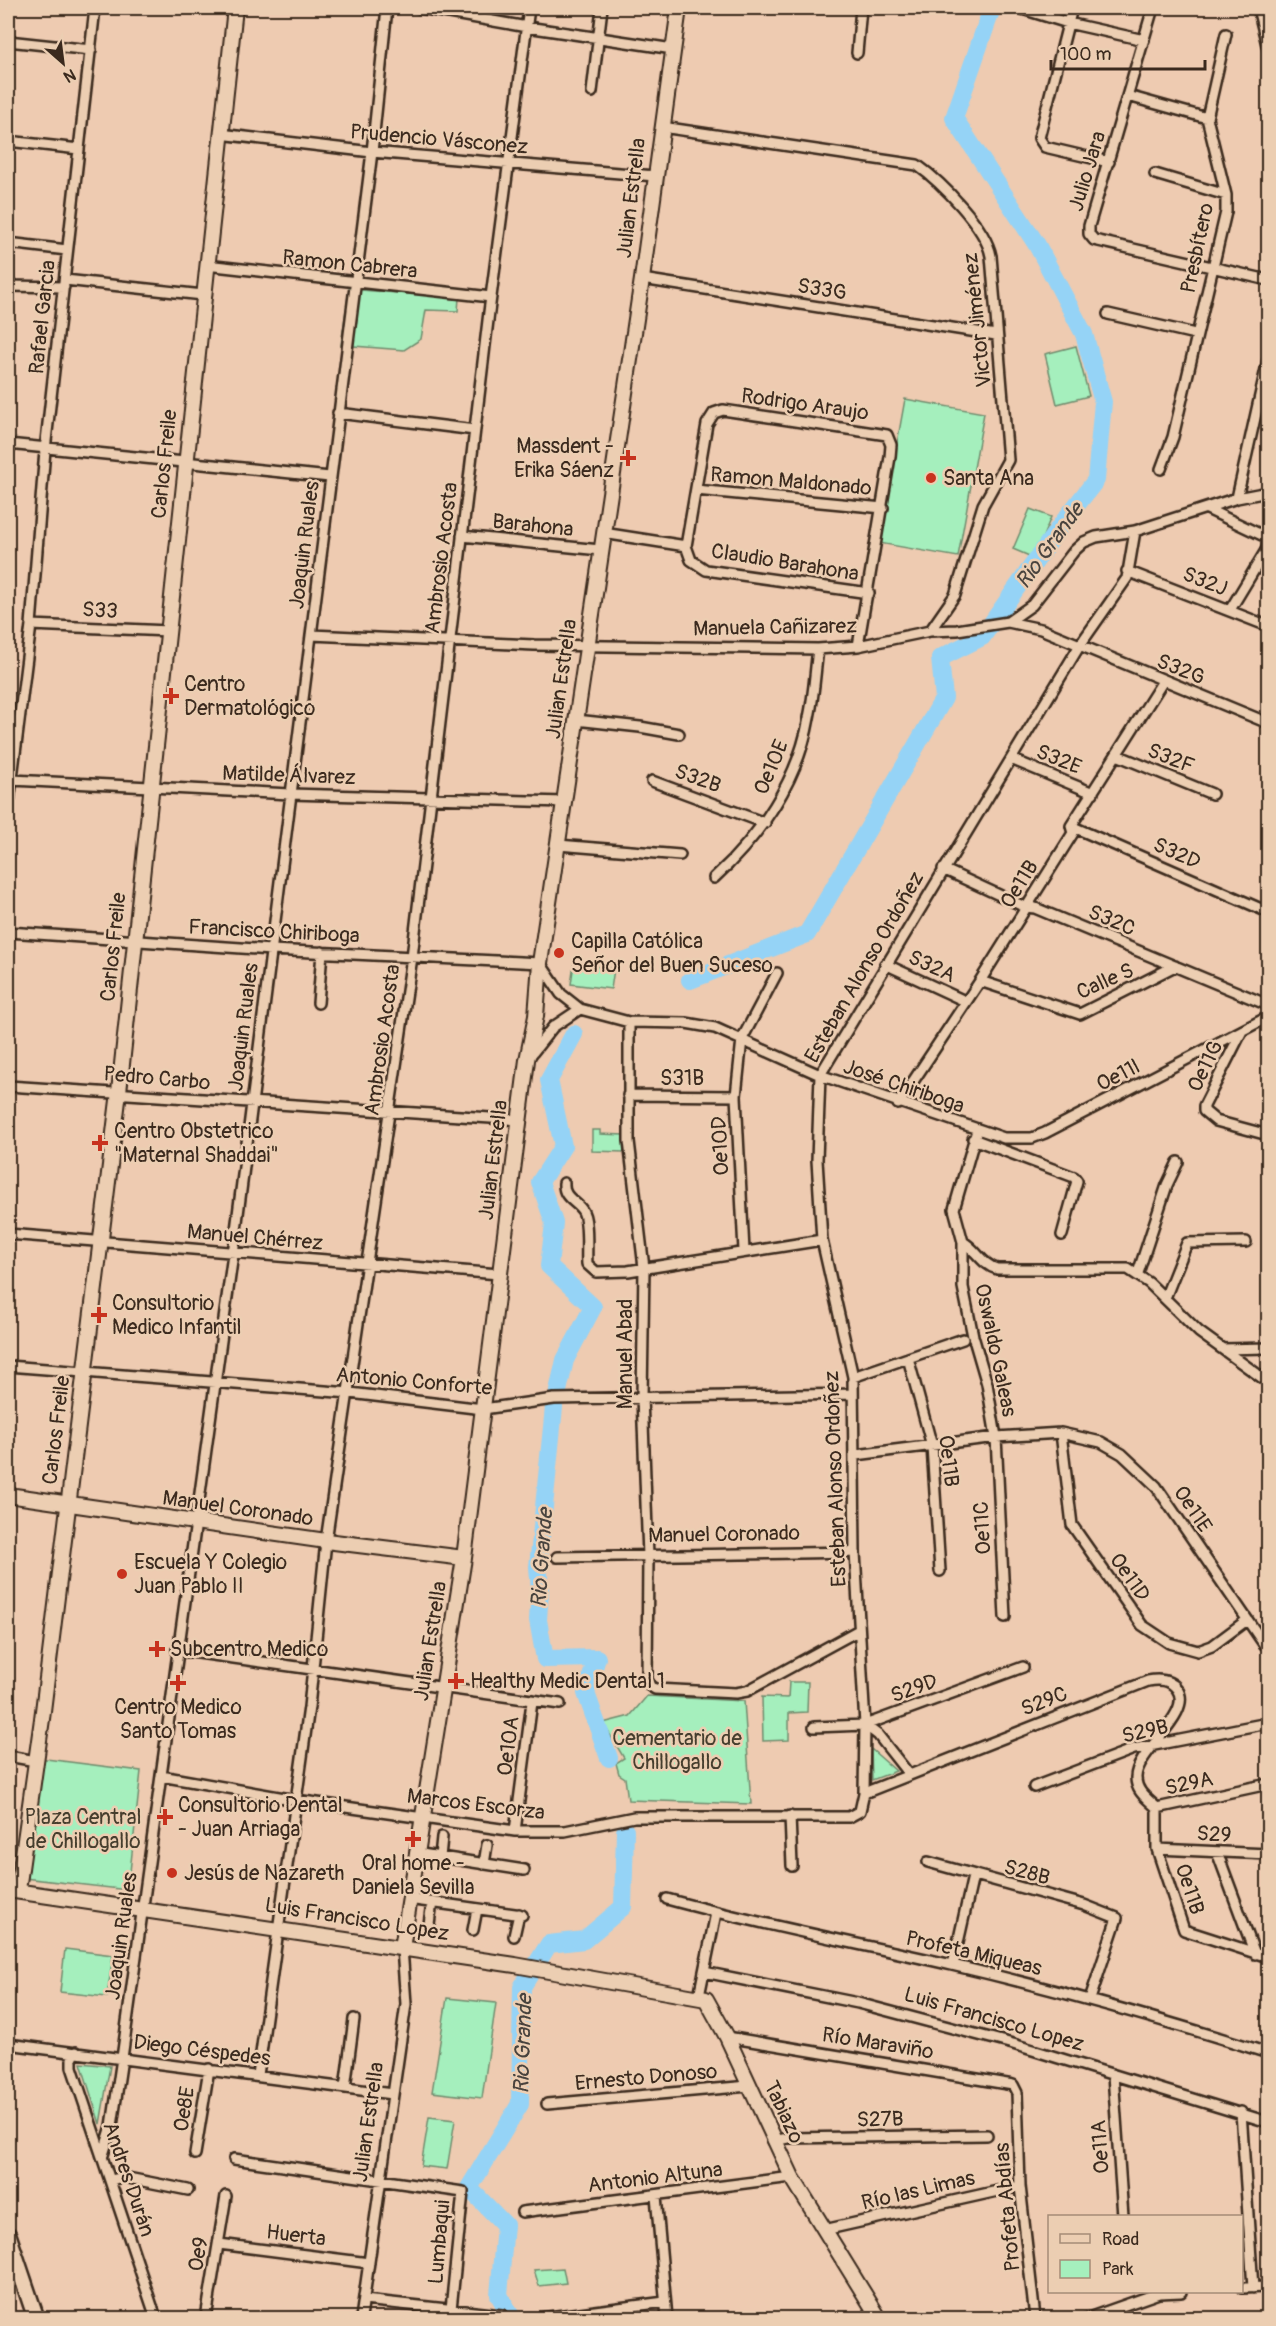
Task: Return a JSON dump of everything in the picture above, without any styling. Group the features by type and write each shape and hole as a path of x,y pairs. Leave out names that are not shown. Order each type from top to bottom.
{"main road":[{"path":"8,2235 36,2319"}],"street":[{"name":"Rafael Garcia","path":"8,810 12,780 11,737 31,625 45,450 96,8"},
{"name":"Carlos Freile","path":"13,1890 36,1761 118,1092 153,789 206,265 235,8"},
{"name":"Joaquin Ruales","path":"103,2155 112,2126 122,2058 233,1254 372,152 387,8"},
{"path":"420,8 599,39 673,49"},
{"name":"Ambrosio Acosta","path":"258,2075 280,1929 313,1670 326,1541 350,1393 412,957 491,297 529,8"},
{"path":"592,92 602,8"},
{"name":"Julian Estrella","path":"361,2319 406,2004 402,1948 408,1899 464,1558 527,1060 536,1016 540,963 642,279 679,8"},
{"path":"857,53 861,8"},
{"path":"1020,8 1068,24 1144,40"},
{"path":"1072,8 1038,133 1044,147 1109,162"},
{"name":"Julio Jara","path":"1153,8 1089,226 1089,234 1094,240 1269,280"},
{"path":"1258,8 1269,49"},
{"name":"Presbítero","path":"1161,469 1173,437 1195,334 1226,213 1226,195 1207,118 1226,34"},
{"path":"8,41 91,50"},
{"path":"1128,96 1207,118"},
{"name":"Victor Jiménez","path":"662,127 917,165 930,174 974,222 986,241 991,256 1008,459 983,505 955,595 930,631"},
{"name":"Prudencio Vásconez","path":"220,135 372,152 655,176"},
{"path":"8,141 79,149"},
{"path":"1155,174 1226,195"},
{"path":"8,243 67,250"},
{"name":"Ramon Cabrera","path":"206,265 491,297"},
{"name":"S33G","path":"642,279 996,335"},
{"path":"8,286 65,284 203,295"},
{"path":"1108,314 1195,334"},
{"path":"1237,498 1269,360"},
{"name":"Rodrigo Araujo","path":"686,546 708,419 714,412 723,410 887,435 891,445 858,646"},
{"path":"338,413 475,430"},
{"path":"8,444 45,450 186,461 330,477"},
{"name":"Ramon Maldonado","path":"696,490 882,508"},
{"name":"Manuela Cañizarez","path":"311,635 449,643 818,649 858,646 930,631 957,630 1008,622 1032,605 1074,551 1084,542 1096,537 1135,531 1237,498 1269,492"},
{"path":"1207,509 1269,538"},
{"name":"Esteban Alonso Ordoñez","path":"858,1814 864,1793 865,1725 855,1552 854,1377 822,1240 817,1160 820,1076 885,964 1080,645 1127,578 1135,531"},
{"name":"Claudio Barahona","path":"603,533 686,546 691,560 706,570 868,593"},
{"name":"Barahona","path":"462,536 600,550"},
{"path":"1230,610 1269,547"},
{"name":"S32J","path":"1127,571 1269,626"},
{"name":"S32G","path":"1008,622 1041,629 1269,723"},
{"name":"S33","path":"31,625 169,631"},
{"name":"Oe10E","path":"714,878 738,856 765,823 789,781 809,720 818,649"},
{"name":"Oe11B","path":"898,1104 980,981 1073,833 1071,826 1163,681"},
{"path":"576,720 679,734"},
{"name":"S32F","path":"1117,755 1212,794"},
{"name":"S32E","path":"1011,759 1094,793"},
{"name":"Matilde Álvarez","path":"12,780 153,789 565,802"},
{"name":"S32B","path":"651,780 765,823"},
{"name":"S32D","path":"1071,826 1269,912"},
{"path":"558,844 680,855"},
{"name":"S32C","path":"943,869 1025,907 1035,908 1269,1005"},
{"name":"Francisco Chiriboga","path":"8,932 271,950 540,963"},
{"path":"318,1003 322,952"},
{"name":"José Chiriboga","path":"540,963 561,994 580,1009 629,1022 686,1023 715,1028 820,1076 975,1135"},
{"name":"S32A","path":"885,964 965,1001"},
{"name":"Calle S","path":"980,981 1080,1014 1175,966"},
{"path":"742,1039 777,973"},
{"path":"527,1060 553,1027 580,1009"},
{"name":"Oe11l","path":"975,1135 1032,1138 1045,1133 1269,1017"},
{"name":"Manuel Abad","path":"629,1022 629,1141 644,1268 642,1397 648,1556 647,1679 650,1686 655,1689 736,1694 747,1691 859,1630"},
{"name":"Oe11G","path":"1242,1031 1204,1106 1204,1112 1216,1121 1269,1135"},
{"name":"Oe10D","path":"742,1039 736,1096 744,1251"},
{"name":"Pedro Carbo","path":"8,1086 118,1092 251,1104 520,1120"},
{"name":"S31B","path":"628,1095 736,1096"},
{"path":"975,1135 1074,1177 1077,1181 1062,1235"},
{"name":"Oswaldo Galeas","path":"975,1135 954,1209 963,1242 963,1287 973,1336 987,1384 996,1437"},
{"path":"1138,1273 1167,1185 1178,1162"},
{"path":"564,1183 568,1198 583,1210 586,1221 587,1264 596,1272 644,1268 822,1240"},
{"name":"Manuel Chérrez","path":"8,1234 499,1274"},
{"path":"963,1242 975,1249 990,1267 997,1269 1117,1267 1138,1273 1198,1332 1269,1382"},
{"path":"1165,1298 1187,1243 1246,1242"},
{"path":"854,1377 963,1339"},
{"path":"1223,1349 1269,1348"},
{"name":"Oe11B","path":"908,1358 932,1446 940,1572"},
{"name":"Antonio Conforte","path":"8,1366 350,1393 483,1409 554,1399 854,1394"},
{"name":"Oe11E","path":"856,1455 996,1437 1061,1433 1101,1442 1140,1469 1156,1486 1264,1644"},
{"name":"Oe11D","path":"1061,1433 1072,1525 1143,1625 1169,1643 1198,1651 1212,1646 1247,1620"},
{"name":"Oe11C","path":"996,1437 1005,1617"},
{"name":"Manuel Coronado","path":"8,1495 195,1523 464,1558"},
{"name":"Manuel Coronado","path":"557,1557 855,1552"},
{"path":"177,1650 532,1702 560,1704"},
{"name":"S29D","path":"814,1727 865,1725 1023,1667"},
{"name":"S29C","path":"864,1793 908,1773 1148,1681 1158,1680 1174,1686 1181,1700 1177,1713 1154,1745"},
{"name":"Oe10A","path":"515,1831 532,1702"},
{"name":"S29B","path":"1034,1787 1134,1749 1269,1723"},
{"path":"865,1725 878,1734 908,1773"},
{"name":"S29A","path":"1154,1745 1138,1766 1136,1781 1143,1796 1157,1808 1269,1784"},
{"path":"8,1756 36,1761"},
{"name":"Marcos Escorza","path":"162,1776 296,1800 423,1816 515,1831 565,1831 634,1816 849,1817 858,1814"},
{"name":"Oe11B","path":"1157,1808 1157,1849 1184,1930 1269,1957"},
{"path":"790,1816 792,1866"},
{"path":"440,1857 442,1837"},
{"path":"484,1864 487,1845"},
{"name":"S29","path":"1157,1849 1269,1854"},
{"path":"1217,1852 1255,1954"},
{"path":"415,1853 524,1870"},
{"name":"S28B","path":"928,1862 1084,1905 1117,1918 1090,1999"},
{"path":"953,1965 973,1876"},
{"name":"Luis Francisco Lopez","path":"13,1890 515,1965 699,1996"},
{"path":"408,1899 521,1915 514,1936"},
{"name":"Profeta Miqueas","path":"668,1899 716,1913 953,1965 1090,1999 1269,2053"},
{"path":"429,1924 432,1902"},
{"path":"473,1930 477,1909"},
{"path":"699,1996 716,1913"},
{"name":"Luis Francisco Lopez","path":"704,1972 858,2003 1013,2044 1269,2122"},
{"name":"Tabiazo","path":"699,1996 709,2002 728,2037 792,2177 879,2319"},
{"path":"345,2088 354,2019"},
{"name":"Río Maraviño","path":"728,2037 1010,2083 1017,2093"},
{"name":"Diego Céspedes","path":"8,2044 392,2094"},
{"name":"Andres Durán","path":"76,2052 72,2059 72,2067 156,2319"},
{"name":"Oe8E","path":"195,2154 208,2069"},
{"name":"Oe11A","path":"1113,2075 1123,2215"},
{"name":"Ernesto Donoso","path":"547,2104 749,2086"},
{"name":"Profeta Abdías","path":"1017,2093 1020,2186 1035,2319"},
{"path":"1241,2112 1253,2288"},
{"name":"S27B","path":"774,2141 788,2138 987,2135"},
{"name":"Lumbaqui","path":"234,2159 463,2192 451,2309"},
{"path":"111,2180 123,2177 188,2190"},
{"name":"Antonio Altuna","path":"522,2212 792,2177"},
{"name":"Río las Limas","path":"824,2230 1020,2186"},
{"name":"Oe9","path":"206,2319 226,2196"},
{"path":"656,2196 667,2319"},
{"name":"Huerta","path":"219,2244 369,2263"},
{"path":"1243,2288 1269,2287"},
{"path":"1128,2293 1129,2302"},
{"path":"1088,2319 1129,2302 1170,2293"},
{"path":"364,2300 502,2315"},
{"path":"541,2319 665,2302"}],"green space":[{"path":"349,289 459,298 458,311 426,310 421,339 404,350 341,345"},
{"path":"1076,346 1089,396 1057,404 1045,354"},
{"name":"Santa Ana","path":"905,399 984,413 958,557 879,543"},
{"path":"1030,509 1051,517 1034,558 1013,549"},
{"path":"574,963 614,969 611,989 571,984"},
{"path":"592,1130 600,1130 600,1134 624,1135 624,1152 592,1151"},
{"path":"789,1682 808,1682 807,1712 789,1713 789,1740 763,1741 762,1697 788,1698"},
{"name":"Cementario de Chillogallo","path":"647,1696 744,1701 751,1804 628,1800 625,1778 619,1774 616,1763 624,1758 603,1723 630,1716"},
{"path":"871,1749 896,1771 872,1780"},
{"name":"Plaza Central de Chillogallo","path":"38,1758 141,1771 128,1890 24,1878"},
{"path":"65,1949 113,1955 107,1997 60,1992"},
{"path":"447,1998 496,2003 482,2098 432,2092"},
{"path":"81,2063 110,2066 100,2124"},
{"path":"429,2117 455,2120 447,2169 421,2166"},
{"path":"563,2268 566,2283 539,2286 534,2270"}],"waterway":[{"name":"Rio Grande","path":"690,980 807,934 944,698 940,658 982,637 1061,525 1096,480 1103,402 1084,334 1037,245 954,118 992,8"},
{"name":"Rio Grande","path":"558,1391 565,1360 593,1307 549,1266 554,1223 540,1182 563,1146 549,1080 574,1034"},
{"name":"Rio Grande","path":"554,1407 538,1567 540,1590 538,1620 545,1659 597,1658 586,1693 609,1758"},
{"name":"Rio Grande","path":"512,2318 499,2295 505,2225 469,2188 520,2104 522,1987 549,1944 584,1940 623,1907 625,1831"}],"place":[{"name":"Massdent - Erika Sáenz","path":"628,458"},
{"name":"Santa Ana","path":"931,478"},
{"name":"Centro Dermatológico","path":"171,696"},
{"name":"Capilla Católica Señor del Buen Suceso","path":"559,953"},
{"name":"Centro Obstetrico \"Maternal Shaddai\"","path":"100,1143"},
{"name":"Consultorio Medico Infantil","path":"99,1315"},
{"name":"Escuela Y Colegio Juan Pablo II","path":"122,1574"},
{"name":"Subcentro Medico","path":"157,1649"},
{"name":"Healthy Medic Dental 1","path":"456,1681"},
{"name":"Centro Medico Santo Tomas","path":"178,1683"},
{"name":"Consultorio Dental - Juan Arriaga","path":"165,1817"},
{"name":"Oral home - Daniela Sevilla","path":"413,1839"},
{"name":"Jesús de Nazareth","path":"172,1873"}]}
